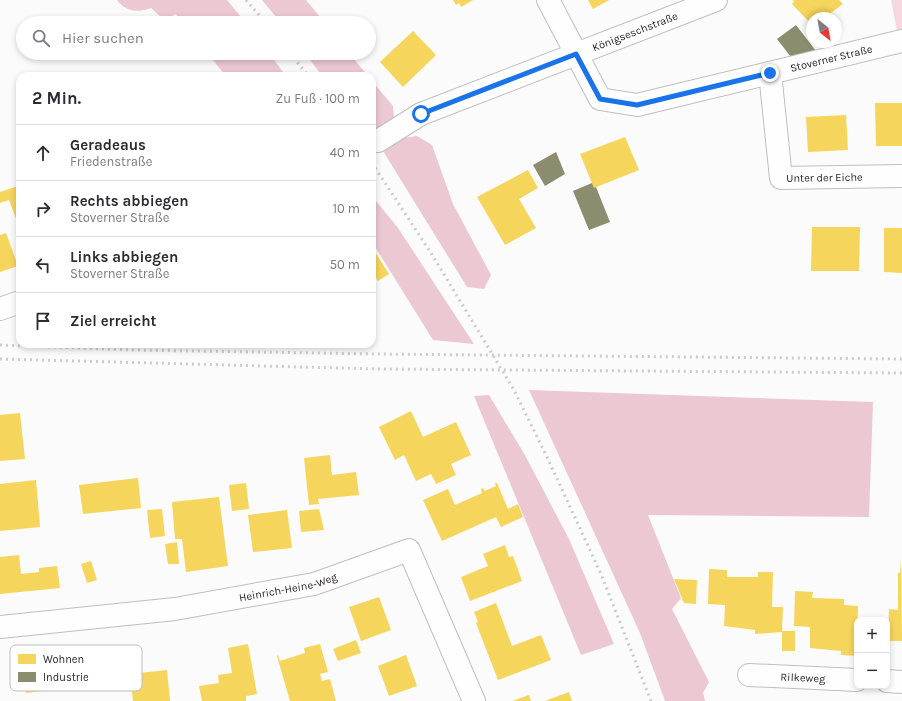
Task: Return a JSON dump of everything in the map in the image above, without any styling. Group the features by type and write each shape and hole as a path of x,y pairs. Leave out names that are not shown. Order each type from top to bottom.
{"street":[{"path":"548,0 576,54"},
{"name":"Königseschstraße","path":"378,141 421,114 716,0"},
{"name":"Stoverner Straße","path":"576,54 600,99 637,105 902,40"},
{"name":"Unter der Eiche","path":"770,73 781,178 902,176"},
{"path":"0,309 16,303"},
{"name":"Heinrich-Heine-Weg","path":"0,627 175,609 314,584 409,550 474,701"},
{"name":"Rilkeweg","path":"749,675 854,680"},
{"path":"890,681 902,682"}],"shaded area":[{"path":"117,0 227,0 240,16 178,16 176,14 172,16 160,16 151,8 137,11 128,9"},
{"path":"262,0 306,0 319,16 275,16"},
{"path":"891,0 902,0 902,29 897,31"},
{"path":"213,60 274,60 283,72 223,72"},
{"path":"310,60 355,60 365,72 319,72"},
{"path":"376,86 393,106 394,118 376,130"},
{"path":"417,136 432,145 453,204 491,275 484,289 467,287 383,151 403,138"},
{"path":"376,201 398,228 474,344 433,340 376,248"},
{"path":"529,390 873,402 869,517 648,515 681,598 672,609 709,682 703,693 705,701 665,701 640,633"},
{"path":"489,395 526,457 569,539 614,644 581,655 474,396"}],"building: Wohnen":[{"path":"453,0 473,0 461,7 459,3 456,5"},
{"path":"588,0 609,0 593,9"},
{"path":"793,0 839,0 843,4 832,12 806,12 806,19 792,4 794,2"},
{"path":"413,31 436,55 403,87 380,62"},
{"path":"875,103 902,103 902,146 876,146"},
{"path":"846,115 848,150 808,152 806,117"},
{"path":"625,137 639,170 594,188 580,154"},
{"path":"528,170 538,188 519,199 536,228 505,245 477,197"},
{"path":"16,187 16,218 9,200 0,203 0,192"},
{"path":"812,227 860,227 859,271 811,271"},
{"path":"884,228 902,228 902,273 884,272"},
{"path":"6,233 16,260 16,267 0,272 0,235"},
{"path":"376,253 389,274 378,281 376,278"},
{"path":"411,411 423,437 456,422 471,455 451,464 456,475 436,484 431,474 416,481 404,455 395,460 379,427"},
{"path":"20,413 25,459 0,461 0,415"},
{"path":"330,455 332,475 356,472 359,495 318,499 319,504 309,505 304,458"},
{"path":"138,478 141,508 83,514 79,485"},
{"path":"36,480 40,527 0,531 0,484"},
{"path":"246,483 249,509 232,511 229,485"},
{"path":"495,483 497,483 508,509 518,504 523,517 501,527 496,517 442,541 423,500 448,489 455,505 482,493 481,489 483,488 485,491 496,486"},
{"path":"219,497 228,566 186,572 182,539 175,539 172,502"},
{"path":"162,509 165,536 150,538 147,510"},
{"path":"319,509 324,530 301,532 299,511"},
{"path":"287,510 292,548 253,552 248,515"},
{"path":"177,542 179,564 168,564 165,544"},
{"path":"505,545 509,557 513,556 522,581 470,601 461,577 488,566 483,554"},
{"path":"19,555 21,574 39,572 39,568 57,566 60,588 0,594 0,557"},
{"path":"901,559 902,641 890,641 889,609 898,610 898,573 900,573"},
{"path":"91,561 97,580 87,583 81,564"},
{"path":"709,569 727,570 727,577 758,577 758,572 773,572 772,607 783,607 782,631 795,631 795,651 782,651 782,632 755,634 755,630 724,626 725,605 708,604"},
{"path":"674,579 697,580 696,604 684,603"},
{"path":"795,591 813,592 812,598 844,599 844,605 858,606 858,617 854,617 854,656 841,655 841,651 810,648 810,627 794,626"},
{"path":"379,597 391,630 361,641 349,607"},
{"path":"496,603 512,646 541,635 551,660 498,680 476,623 478,622 474,612"},
{"path":"356,640 361,653 338,661 333,649"},
{"path":"248,644 257,694 246,696 246,701 202,701 199,686 219,683 218,675 232,673 228,648"},
{"path":"320,644 328,672 320,674 322,681 330,679 336,701 290,701 277,656 278,655 280,661 305,653 304,648"},
{"path":"406,655 417,686 389,696 378,666"},
{"path":"167,670 170,701 133,701 132,691 142,691 142,673"},
{"path":"26,691 42,691 26,693"},
{"path":"569,692 572,701 545,701"},
{"path":"529,695 531,701 512,701"}],"building: Industrie":[{"path":"796,25 806,38 806,48 814,48 816,51 791,57 777,39"},
{"path":"556,152 565,174 545,186 533,165"},
{"path":"592,183 594,188 596,187 610,222 589,230 573,191"}],"railway":[{"path":"246,0 260,16"},
{"path":"295,60 305,72"},
{"path":"376,169 431,253 514,390 601,574 651,701"},
{"path":"0,345 16,346"},
{"path":"80,348 377,354 902,359"},
{"path":"0,359 378,369 902,373"}],"route":[{"path":"421,114 576,54 600,99 637,105 770,73"}]}
